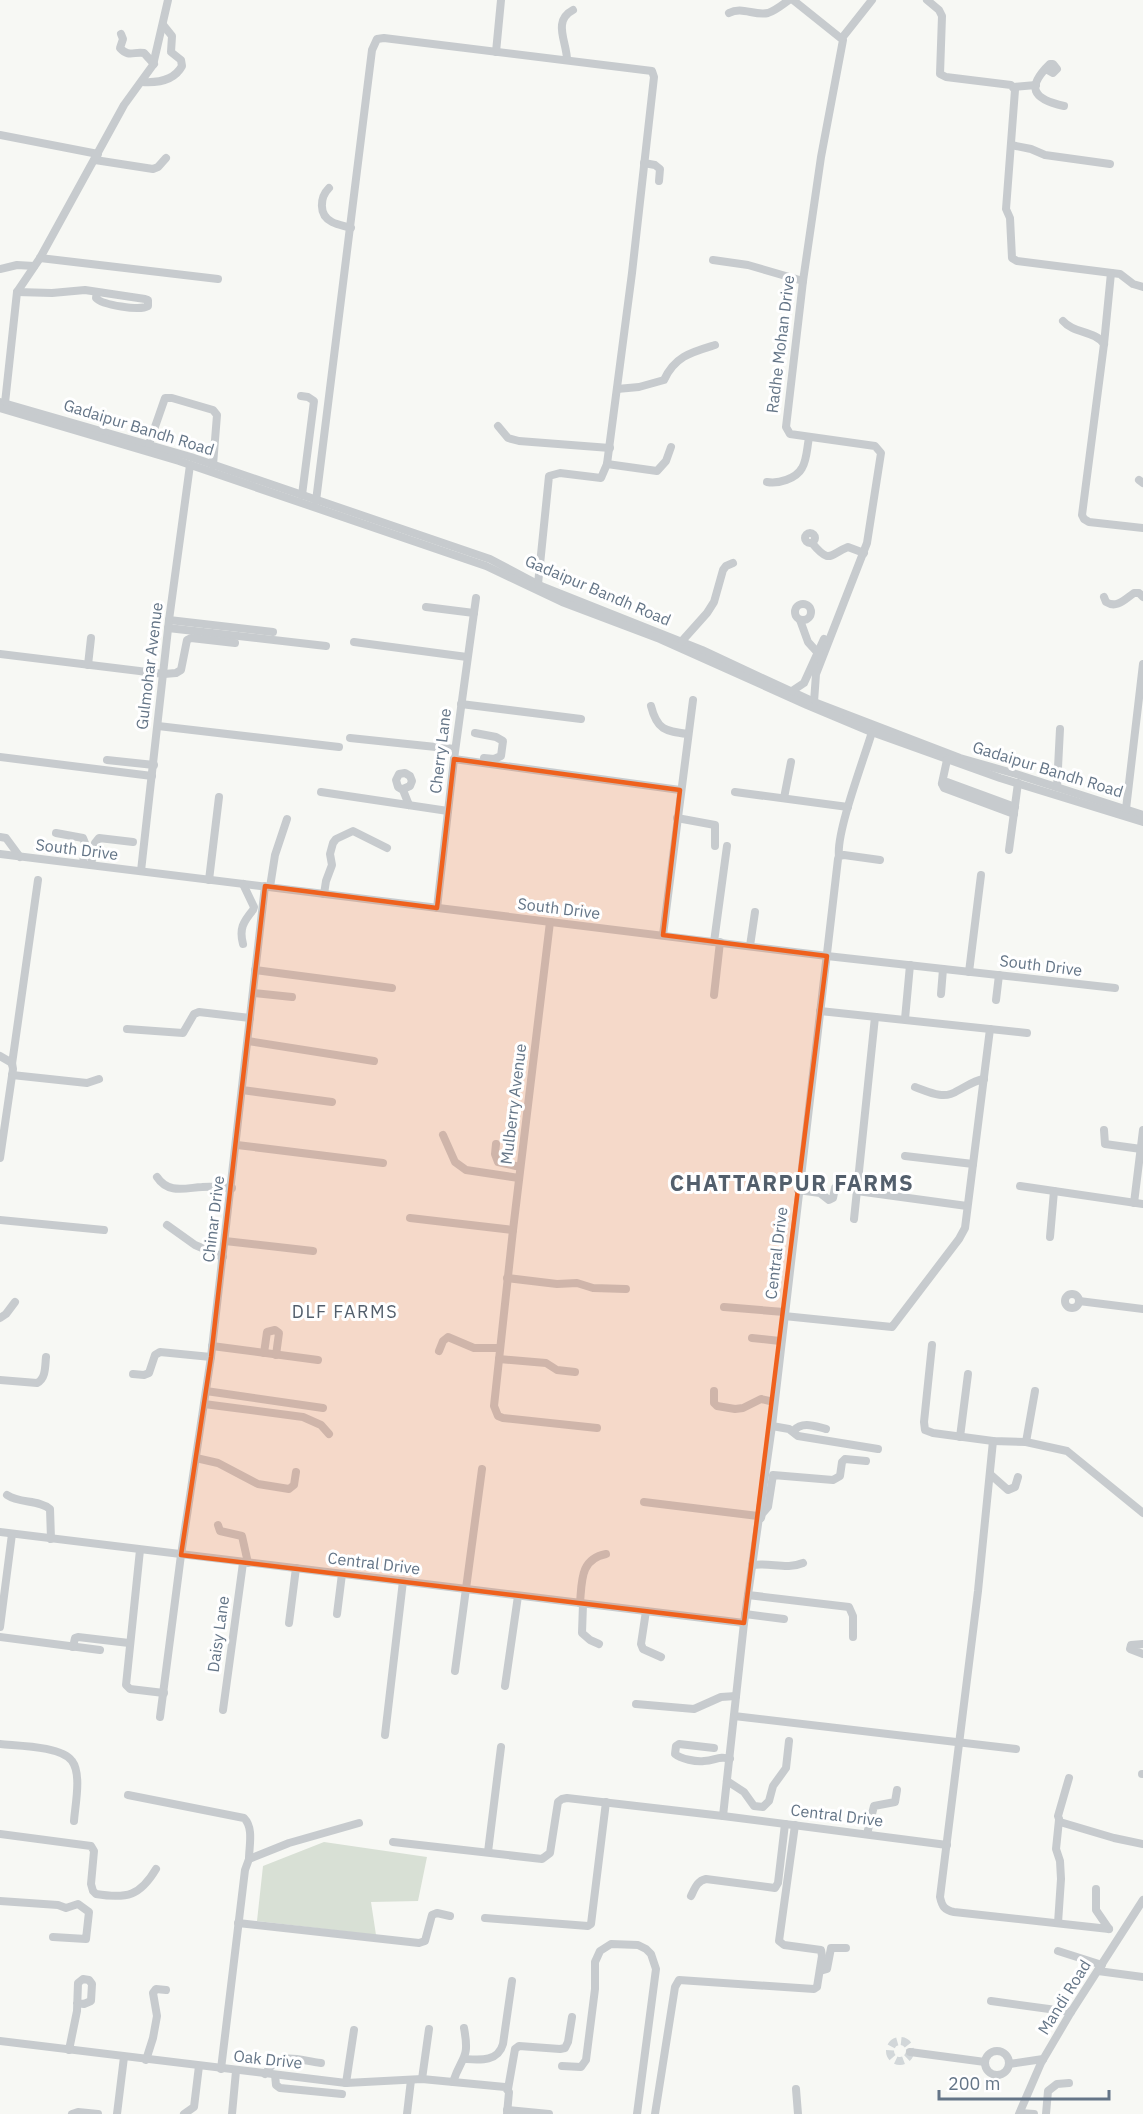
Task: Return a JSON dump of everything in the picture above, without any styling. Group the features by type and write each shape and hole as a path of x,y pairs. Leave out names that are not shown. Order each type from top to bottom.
{"street":[{"path":"168,0 154,64 124,105 40,258 17,292 2,404 190,465 486,566 562,602 660,639 872,732 947,760 1143,822"},
{"path":"496,52 501,0"},
{"path":"729,13 739,10 757,14 766,13 791,0 842,38 872,0"},
{"path":"927,0 939,10 942,16 940,74 946,77 1014,87 1036,85"},
{"path":"567,60 567,47 561,24 565,15 573,10"},
{"path":"142,82 154,82 173,77 182,66 181,60 171,51 172,36 164,26"},
{"path":"121,34 123,39 120,48 124,53 133,55 144,53 154,64"},
{"path":"316,501 372,50 377,39 384,38 653,72 607,464 601,478 560,472 549,476 539,585"},
{"name":"Radhe Mohan Drive","path":"814,702 816,674 864,553 881,458 880,450 875,446 790,434 786,426 803,281 821,157 843,44 842,38"},
{"path":"1046,69 1039,74 1036,85 1038,94 1043,100 1064,105"},
{"path":"1014,87 1016,93 1006,209 1010,218 1012,258 1017,261 1123,274 1133,284 1143,287"},
{"path":"0,135 153,169 162,164 166,158"},
{"path":"1011,145 1031,149 1045,155 1110,164"},
{"path":"644,163 655,165 660,169 659,181"},
{"path":"329,188 322,200 325,215 333,222 351,228"},
{"path":"40,258 218,279"},
{"path":"713,260 748,265 803,281"},
{"path":"0,269 17,265 34,266"},
{"path":"1111,273 1083,518 1089,522 1143,528"},
{"path":"17,292 52,293 79,290 97,292 145,298 148,304 146,308 141,308 103,303 96,298 97,292"},
{"path":"1063,321 1071,328 1098,337 1104,344"},
{"path":"617,389 639,387 664,380 670,368 682,357 693,351 715,345"},
{"path":"301,396 312,398 314,401 302,495"},
{"path":"149,444 165,398 213,410 217,415 213,465"},
{"name":"Gadaipur Bandh Road","path":"2,404 149,444 490,559 539,585 682,641 814,702 960,758 1143,815"},
{"path":"498,426 508,438 519,441 609,448"},
{"path":"766,482 780,482 799,472 804,466 809,438"},
{"path":"607,464 657,471 666,461 671,447"},
{"name":"Gulmohar Avenue","path":"141,871 190,465"},
{"path":"812,543 821,553 828,556 834,556 848,547 864,553"},
{"path":"682,641 707,613 716,595 723,570 726,566 733,564"},
{"path":"1104,597 1106,602 1113,605 1135,593 1143,597"},
{"name":"Cherry Lane","path":"437,908 454,754 476,598"},
{"path":"426,607 474,613"},
{"path":"792,691 804,683 831,627 839,616"},
{"path":"800,620 808,642 818,652"},
{"path":"169,624 273,632"},
{"path":"169,624 326,646"},
{"path":"88,664 91,638"},
{"path":"0,654 164,674 181,670 186,645 191,638 236,643"},
{"path":"354,642 467,657"},
{"path":"1126,809 1143,664"},
{"path":"663,935 693,700"},
{"path":"461,704 581,719"},
{"path":"651,706 654,718 661,728 688,734"},
{"path":"158,726 339,747"},
{"path":"1057,787 1060,729"},
{"name":"Central Drive","path":"723,1816 745,1614 774,1402 839,847 848,807 872,732"},
{"path":"454,754 487,758 501,756 503,744 500,738 475,733"},
{"path":"350,738 680,790"},
{"path":"0,757 153,776"},
{"path":"107,760 153,765"},
{"path":"947,760 942,783 944,788 1015,811"},
{"path":"784,798 791,762"},
{"path":"1009,850 1018,783"},
{"path":"403,789 409,805"},
{"path":"321,792 448,811"},
{"path":"735,792 848,807"},
{"path":"209,880 219,797"},
{"path":"677,818 715,825 715,846"},
{"name":"Chinar Drive","path":"160,1717 181,1555 211,1358 237,1145 255,970 268,887 275,855 287,819"},
{"path":"324,894 332,865 331,850 336,839 353,831 387,848"},
{"path":"56,833 83,838 87,865"},
{"path":"0,837 7,839 20,857"},
{"path":"87,865 99,838 133,842"},
{"path":"714,995 727,846"},
{"name":"South Drive","path":"0,854 826,956 1115,988"},
{"path":"839,856 880,860"},
{"path":"969,972 981,876"},
{"path":"0,1158 38,880"},
{"path":"243,884 254,907 242,925 243,944"},
{"path":"750,946 755,912"},
{"name":"Mulberry Avenue","path":"550,922 494,1406 498,1416 597,1428"},
{"path":"905,1020 910,965"},
{"path":"940,994 943,969"},
{"path":"255,970 392,988"},
{"path":"996,1000 999,975"},
{"path":"253,993 292,997"},
{"path":"819,1011 1027,1033"},
{"path":"127,1029 183,1033 194,1014 199,1012 250,1018"},
{"path":"854,1219 875,1017"},
{"path":"724,1306 892,1327 963,1233 990,1029"},
{"path":"248,1041 374,1060"},
{"path":"0,1056 12,1068 87,1083 99,1079"},
{"path":"915,1087 943,1095 955,1093 972,1082 984,1079"},
{"path":"242,1090 332,1102"},
{"path":"1104,1130 1105,1143 1141,1149"},
{"path":"1020,1186 1138,1203 1143,1130"},
{"path":"443,1135 455,1162 466,1170 519,1178"},
{"path":"496,1144 495,1154 498,1162 520,1167"},
{"path":"237,1145 383,1163"},
{"path":"905,1156 973,1164"},
{"path":"157,1177 162,1185 176,1189 209,1186 232,1188"},
{"path":"798,1190 820,1193 829,1200 833,1198 835,1188"},
{"path":"857,1191 967,1206"},
{"path":"1050,1237 1054,1191"},
{"path":"410,1218 513,1230"},
{"path":"0,1220 104,1230"},
{"path":"167,1225 195,1245 223,1257"},
{"path":"225,1242 313,1251"},
{"path":"507,1278 557,1284 577,1283 593,1288 626,1289"},
{"path":"1079,1301 1143,1309"},
{"path":"0,1318 15,1302"},
{"path":"264,1353 267,1332 275,1330 279,1333 276,1354"},
{"path":"439,1351 443,1341 448,1337 474,1348 500,1348"},
{"path":"752,1338 780,1341"},
{"path":"932,1345 924,1428 933,1433 993,1441 1026,1442 1062,1449 1143,1513"},
{"path":"212,1346 318,1360"},
{"path":"133,1374 144,1376 149,1373 155,1355 160,1352 211,1358"},
{"path":"0,1380 37,1383 41,1381 46,1357"},
{"path":"499,1359 546,1364 554,1369 575,1372"},
{"path":"960,1437 968,1374"},
{"path":"206,1391 323,1408"},
{"path":"714,1391 714,1403 717,1406 743,1408 761,1399 774,1402"},
{"path":"1026,1442 1035,1391"},
{"path":"204,1404 303,1417 321,1425 329,1434"},
{"path":"793,1431 800,1425 807,1424 826,1429"},
{"path":"771,1426 793,1431 798,1436 878,1449"},
{"path":"993,1441 991,1475 940,1897 943,1907 954,1912 1109,1929 1096,1910 1096,1888"},
{"path":"196,1458 218,1463 258,1484 289,1489 294,1485 296,1472"},
{"path":"756,1529 759,1528 762,1514 768,1507 773,1475 833,1480 840,1476 842,1462 845,1459 866,1461"},
{"path":"455,1671 482,1469"},
{"path":"991,1475 1008,1490 1015,1487 1018,1477"},
{"path":"7,1495 16,1500 46,1506 50,1509 51,1539"},
{"path":"644,1502 758,1516"},
{"path":"218,1526 220,1532 242,1536 246,1563"},
{"name":"Central Drive","path":"0,1532 744,1623"},
{"path":"0,1626 12,1534"},
{"path":"140,1550 125,1683 127,1688 164,1693"},
{"path":"599,1644 582,1633 582,1580 588,1563 593,1558 606,1554"},
{"name":"Daisy Lane","path":"223,1710 246,1563"},
{"path":"752,1565 774,1564 791,1567 803,1563"},
{"path":"289,1623 296,1568"},
{"path":"337,1614 342,1574"},
{"path":"385,1735 403,1581"},
{"path":"748,1595 849,1607 853,1616 853,1637"},
{"path":"505,1686 518,1596"},
{"path":"646,1611 641,1644 643,1649 661,1657"},
{"path":"745,1614 784,1619"},
{"path":"0,1637 100,1650"},
{"path":"73,1647 75,1638 78,1637 129,1643"},
{"path":"1143,1644 1131,1645 1130,1649 1143,1654"},
{"path":"636,1704 694,1708 721,1697 736,1696"},
{"path":"734,1716 1016,1749"},
{"path":"727,1781 744,1792 754,1806 763,1807 769,1801 773,1786 786,1768 789,1741"},
{"path":"0,1744 51,1750 64,1754 73,1761 77,1786 74,1821"},
{"path":"714,1748 679,1744 676,1746 675,1754 678,1758 703,1761 720,1756 730,1759"},
{"path":"393,1842 488,1852 501,1747"},
{"path":"1058,1923 1061,1879 1060,1861 1056,1849 1059,1810 1069,1778"},
{"path":"867,1834 874,1806 895,1802 897,1790"},
{"path":"128,1795 244,1818 248,1821 249,1860 245,1870 221,2069"},
{"name":"Central Drive","path":"488,1852 542,1859 548,1856 551,1850 558,1802 567,1798 947,1845"},
{"path":"485,1918 588,1926 591,1924 606,1803"},
{"path":"1059,1820 1079,1828 1143,1844"},
{"path":"249,1860 289,1843 359,1823"},
{"path":"691,1896 700,1880 706,1879 775,1888 790,1824"},
{"path":"655,2114 677,1981 682,1979 815,1989 820,1971 821,1950 784,1945 780,1941 790,1824"},
{"path":"0,1834 91,1846 94,1851 91,1884 96,1893 136,1893 145,1886 156,1869"},
{"name":"Mandi Road","path":"1020,2113 1043,2059 1100,1968 1138,1916 1143,1900"},
{"path":"0,1901 58,1905 66,1908 72,1904 78,1904 88,1912 86,1939 52,1937"},
{"path":"238,1923 419,1943 425,1941 432,1915 437,1913 450,1916"},
{"path":"562,2066 581,2067 586,2060 595,1989 595,1962 600,1951 611,1944 642,1946 651,1954 656,1969 637,2114"},
{"path":"820,1971 827,1969 831,1948 846,1948"},
{"path":"1058,1951 1100,1968 1143,1977"},
{"path":"465,2059 485,2060 500,2052 512,1981"},
{"path":"146,2060 157,2016 153,1993 156,1989 166,1990"},
{"path":"991,2001 1071,2012"},
{"path":"69,2050 77,2003"},
{"path":"549,2114 507,2112 508,2089 515,2049 519,2046 565,2048 572,2017"},
{"path":"453,2082 465,2059 467,2045 464,2028"},
{"path":"422,2079 429,2029"},
{"path":"346,2083 354,2030"},
{"name":"Oak Drive","path":"0,2041 346,2083 422,2079 508,2089"},
{"path":"998,2051 1005,2054 1009,2064 1006,2071 996,2074 987,2069 985,2062 988,2055 998,2051"},
{"path":"910,2052 985,2062"},
{"path":"117,2114 124,2057"},
{"path":"265,2074 273,2062 280,2059 321,2063"},
{"path":"1009,2064 1043,2059"},
{"path":"184,2114 195,2105 199,2066"},
{"path":"232,2114 236,2071"},
{"path":"275,2075 276,2085 279,2088 342,2094"},
{"path":"407,2114 411,2080"},
{"path":"1046,2114 1048,2091 1057,2084 1069,2083"},
{"path":"796,2089 798,2114"},
{"path":"72,2114 78,2112 98,2114"},
{"path":"1020,2113 1034,2114"}],"highlighted area":[{"path":"454,759 680,790 663,935 827,956 744,1623 181,1555 211,1357 265,886 437,908"}],"shaded area":[{"path":"324,1842 427,1857 418,1901 371,1902 376,1935 257,1921 263,1866"}],"tunnel":[{"path":"900,2041 907,2044 910,2051 907,2058 900,2061 893,2058 890,2051 893,2044 900,2041"}],"district":[{"name":"CHATTARPUR FARMS","path":"792,1182"},
{"name":"DLF FARMS","path":"345,1311"}]}
